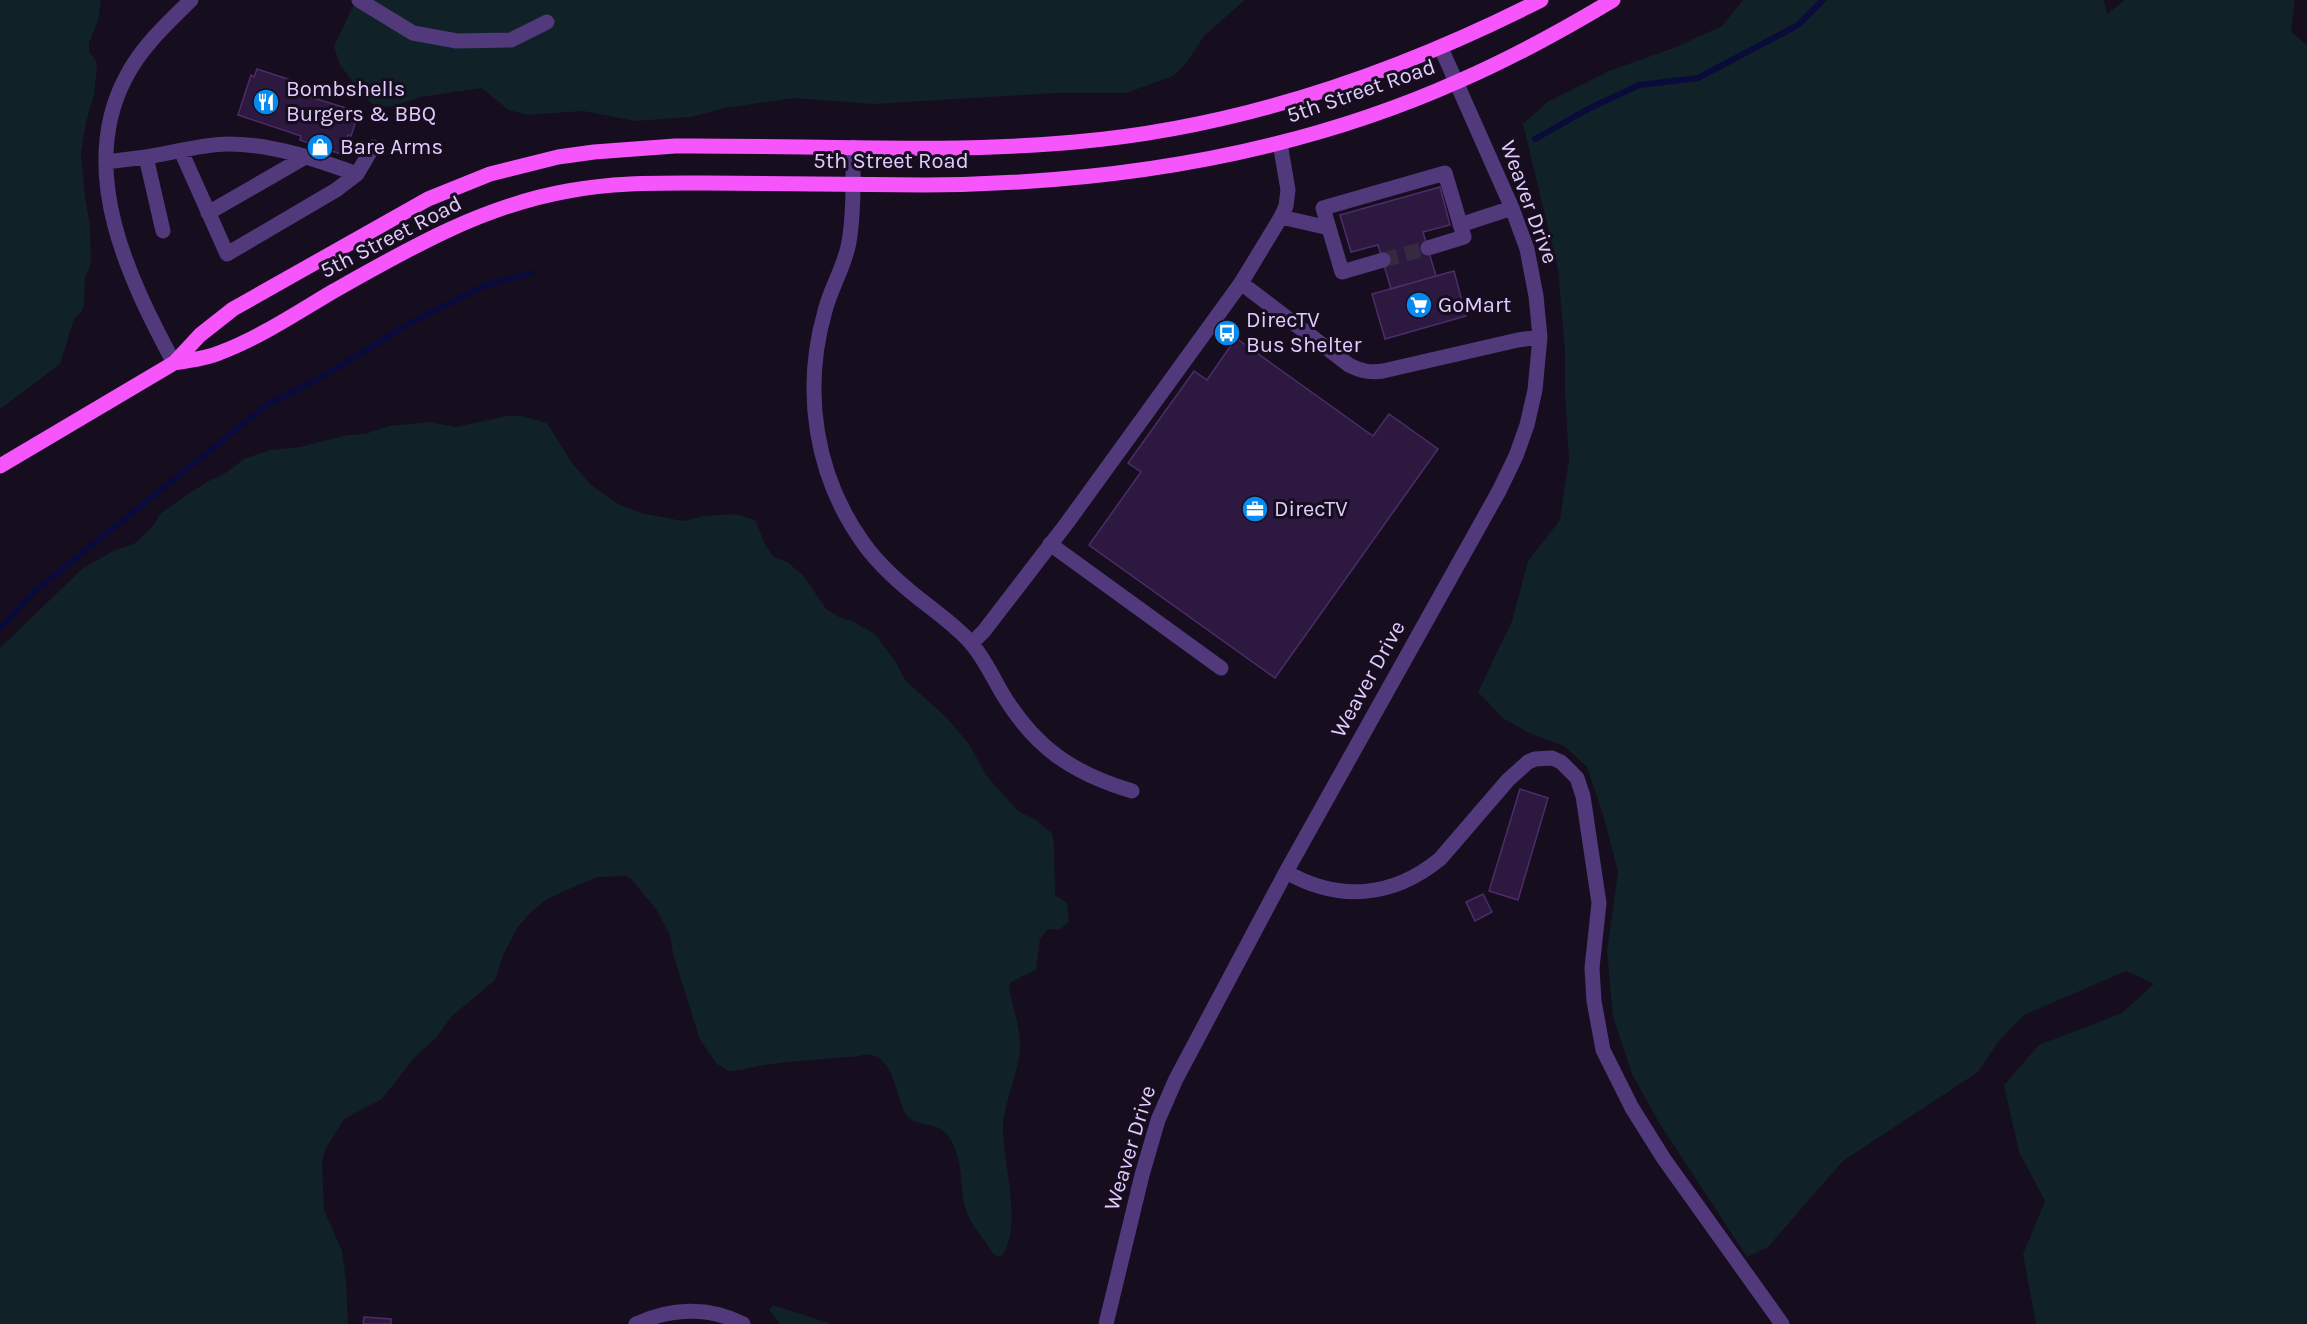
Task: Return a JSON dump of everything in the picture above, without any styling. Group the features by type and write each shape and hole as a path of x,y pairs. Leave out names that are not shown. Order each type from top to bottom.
{"main road":[{"name":"5th Street Road","path":"0,466 174,363 200,335 233,309 398,214 490,174 558,157 631,149 675,146 982,147 1075,142 1190,126 1309,97 1441,48 1541,0"},
{"name":"5th Street Road","path":"174,363 215,355 251,340 423,241 456,225 532,199 570,190 643,183 922,185 1064,180 1133,173 1202,161 1281,143 1341,125 1457,82 1571,25 1613,0"}],"street":[{"path":"174,363 155,327 114,225 106,182 106,162 117,95 155,35 191,0"},
{"path":"359,0 413,33 458,42 510,40 547,22"},
{"name":"Weaver Drive","path":"1106,1324 1142,1175 1158,1120 1176,1079 1198,1033 1286,872 1470,546 1516,456 1527,425 1535,390 1540,337 1533,273 1512,208 1441,48"},
{"path":"972,643 984,631 1050,544 1241,283 1286,206 1288,190 1281,143"},
{"path":"106,162 226,144 268,147 306,156 357,174"},
{"path":"181,151 226,254 336,190 357,174 373,147"},
{"path":"853,147 849,244 824,312 815,363 814,408 819,446 837,499 866,547 905,588 942,616 972,643 1017,717 1047,750 1082,773 1132,791"},
{"path":"208,213 306,156"},
{"path":"146,157 163,231"},
{"path":"1383,260 1342,272 1323,208 1445,173 1464,237 1428,248"},
{"path":"1460,225 1512,208"},
{"path":"1281,217 1329,228"},
{"path":"1241,283 1349,365 1372,373 1518,339 1540,337"},
{"path":"1050,544 1221,668"},
{"path":"1286,872 1314,886 1352,892 1370,891 1402,883 1428,869 1440,859 1508,780 1528,762 1552,758 1570,768 1577,778 1583,796 1599,903 1592,968 1594,1001 1603,1050 1632,1108 1664,1159 1782,1324"},
{"path":"636,1324 668,1312 691,1311 713,1313 743,1324"}],"shaded area":[{"path":"0,0 101,0 98,20 89,43 89,52 97,66 94,95 86,122 81,153 90,226 91,261 85,277 84,305 81,313 74,319 60,364 0,409"},
{"path":"356,0 1245,0 1204,36 1185,65 1173,76 1126,93 1056,93 874,104 794,98 725,108 691,117 636,121 583,111 527,115 509,110 481,88 421,97 389,107 372,104 360,92 339,63 334,46"},
{"path":"1743,0 2104,0 2107,14 2125,0 2295,0 2291,32 2307,45 2307,1324 2036,1324 2023,1254 2045,1201 2019,1152 2004,1085 2039,1045 2122,1013 2154,984 2126,971 2024,1015 1998,1042 1978,1072 1843,1161 1768,1247 1747,1257 1658,1121 1632,1074 1613,1017 1607,951 1618,872 1604,818 1587,767 1564,746 1531,734 1504,719 1478,692 1512,621 1528,561 1560,520 1569,459 1565,351 1558,269 1523,124 1547,102 1609,71 1676,47 1722,26"},
{"path":"506,416 521,416 547,423 572,463 591,485 620,505 641,513 683,521 704,516 736,514 755,520 766,546 774,557 787,562 802,574 827,610 875,634 895,661 905,680 947,718 969,744 986,775 1009,801 1018,811 1036,820 1052,833 1055,895 1067,903 1069,922 1059,930 1048,929 1040,939 1036,970 1011,982 1009,987 1018,1028 1020,1052 1004,1120 1004,1145 1012,1214 1011,1230 1001,1257 994,1255 967,1213 960,1169 952,1142 941,1129 909,1118 885,1064 867,1054 728,1071 717,1064 700,1040 673,954 670,935 656,909 626,876 597,877 547,899 531,912 517,928 504,953 495,980 452,1016 436,1038 414,1058 382,1099 344,1119 326,1148 322,1161 324,1210 342,1251 348,1324 0,1324 0,648 83,568 115,550 134,544 154,525 160,514 244,459 270,450 299,447 348,435 365,434 389,426 430,422 456,427"},
{"path":"773,1305 832,1324 780,1324 769,1310"}],"building":[{"path":"257,69 297,82 294,92 359,112 351,136 348,135 341,154 300,140 301,136 238,115 251,75 254,77"},
{"name":"GoMart","path":"1440,187 1450,225 1423,232 1436,276 1391,289 1378,245 1351,252 1340,215"},
{"name":"GoMart","path":"1454,271 1466,316 1385,339 1372,294"},
{"name":"DirecTV","path":"1236,338 1373,436 1389,414 1438,449 1275,678 1089,545 1141,472 1128,463 1194,371 1207,380"},
{"path":"1520,789 1548,798 1518,900 1489,891"},
{"path":"1483,894 1492,912 1475,921 1466,902"},
{"path":"364,1317 391,1319 391,1324 363,1324"}],"waterway":[{"path":"1535,139 1588,109 1639,85 1698,78 1798,25 1823,0"},
{"path":"0,628 34,592 267,405 322,377 410,323 486,285 531,273"}],"tunnel":[{"path":"1383,260 1428,248"}],"place":[{"name":"Bombshells Burgers & BBQ","path":"266,102"},
{"name":"Bare Arms","path":"320,147"},
{"name":"GoMart","path":"1419,305"},
{"name":"DirecTV Bus Shelter","path":"1227,333"},
{"name":"DirecTV","path":"1255,509"}]}
